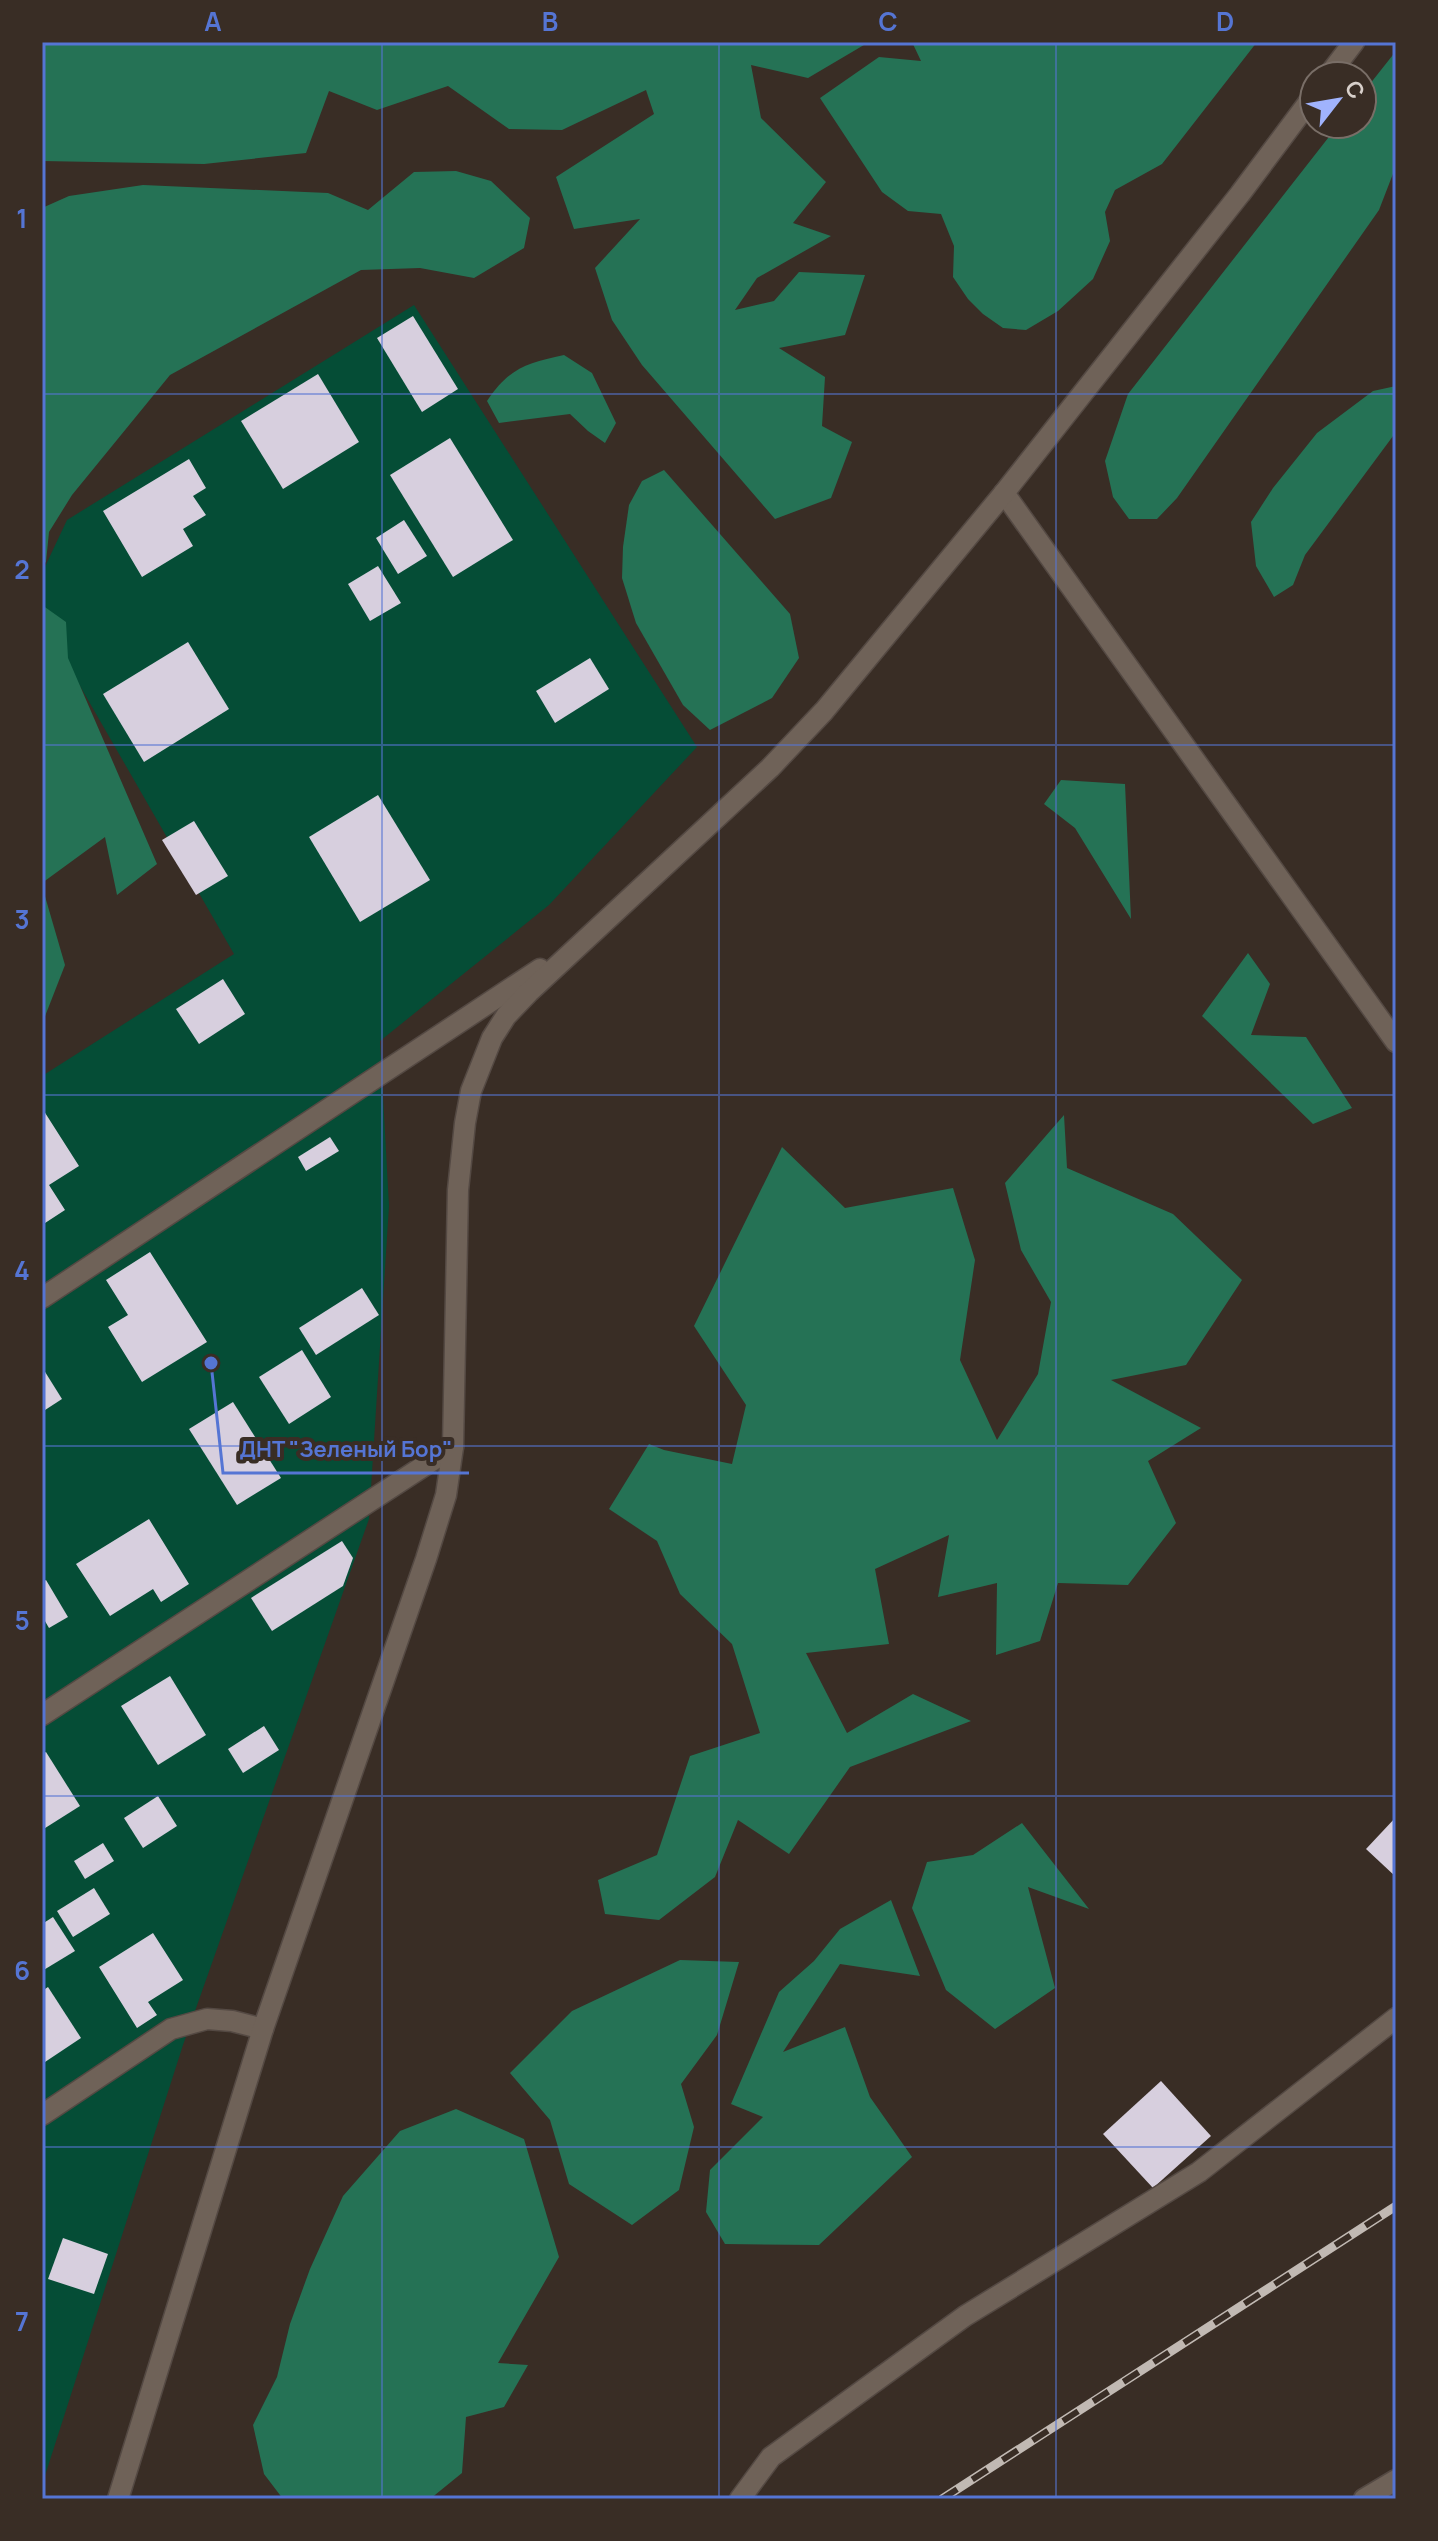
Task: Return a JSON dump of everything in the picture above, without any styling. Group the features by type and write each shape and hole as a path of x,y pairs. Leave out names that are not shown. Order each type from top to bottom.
{"street":[{"path":"1340,60 1354,42"},
{"path":"118,2499 263,2029 446,1495 453,1447 460,1152 471,1091 492,1038 506,1016 770,768 824,711 1004,493 1298,116"},
{"path":"1004,493 1396,1042"},
{"path":"42,1298 587,938"},
{"path":"42,1715 453,1447"},
{"path":"740,2499 771,2457 965,2316 1199,2172 1396,2018"},
{"path":"42,2115 171,2029 207,2019 232,2021 263,2029"},
{"path":"1364,2499 1396,2480"}],"green space":[{"path":"42,42 869,42 808,78 751,65 761,118 826,182 793,223 831,236 757,278 735,310 774,301 799,272 865,275 845,335 779,348 825,377 822,426 852,442 831,498 775,519 642,365 612,320 595,268 640,219 574,229 556,177 654,114 646,90 562,130 509,129 448,86 377,110 329,91 306,153 204,164 42,161"},
{"path":"912,42 1257,42 1162,164 1115,190 1105,212 1110,241 1093,279 1058,311 1026,330 1003,328 968,299 953,277 954,246 941,214 908,211 882,192 820,98 879,57 921,61"},
{"path":"1396,51 1396,166 1379,210 1177,498 1157,519 1129,519 1113,497 1105,461 1128,394 1326,140 1378,140 1378,74"},
{"path":"456,171 491,181 530,218 524,248 474,278 420,268 361,270 170,375 72,495 49,532 46,562 42,565 42,208 69,196 143,185 328,193 368,210 414,172"},
{"path":"414,305 697,747 549,905 380,1041 389,1206 369,1519 183,2045 42,2485 42,1076 234,954 53,639 42,605 42,573 67,520"},
{"path":"564,355 592,373 616,423 605,443 570,414 499,423 487,401 511,374 539,361"},
{"path":"1396,386 1396,432 1305,555 1293,585 1274,597 1256,566 1251,522 1273,488 1317,433 1373,391"},
{"path":"664,470 790,614 799,658 772,698 710,730 683,705 636,623 622,578 629,505 642,481"},
{"path":"42,605 66,622 68,658 157,864 117,895 105,837 42,883"},
{"path":"1061,780 1125,784 1131,919 1075,828 1044,804"},
{"path":"42,886 65,965 42,1024"},
{"path":"1248,953 1270,984 1251,1035 1306,1037 1352,1108 1313,1124 1202,1016"},
{"path":"1064,1115 1067,1168 1173,1214 1242,1280 1186,1365 1111,1380 1201,1428 1148,1461 1176,1523 1128,1585 1058,1583 1040,1641 996,1655 997,1583 938,1597 949,1535 875,1569 889,1644 806,1653 847,1733 913,1694 971,1721 850,1767 789,1854 738,1820 715,1877 659,1920 605,1914 598,1880 657,1855 690,1756 760,1733 732,1644 680,1594 657,1541 609,1509 649,1444 732,1464 746,1405 694,1326 782,1147 845,1208 953,1188 975,1260 960,1360 997,1440 1038,1374 1051,1302 1021,1250 1005,1183"},
{"path":"1022,1823 1089,1909 1028,1887 1055,1988 995,2029 946,1990 912,1908 927,1862 973,1855"},
{"path":"891,1900 920,1976 840,1964 783,2052 845,2027 870,2097 912,2157 819,2245 725,2244 706,2212 710,2170 763,2117 731,2104 779,1992 814,1961 840,1929"},
{"path":"680,1960 739,1962 717,2035 681,2084 694,2127 679,2190 632,2225 569,2184 550,2120 510,2073 572,2011"},
{"path":"456,2109 524,2139 559,2257 498,2363 528,2365 504,2407 466,2417 462,2473 430,2499 283,2499 264,2474 253,2425 277,2377 290,2324 310,2269 343,2196 400,2131"}],"building":[{"path":"413,316 458,389 422,412 377,338"},
{"path":"318,374 359,442 283,489 241,421"},
{"path":"450,438 513,540 453,577 390,475"},
{"path":"189,459 206,488 193,496 206,515 183,529 193,546 142,577 103,511"},
{"path":"404,520 427,556 398,574 376,538"},
{"path":"378,566 401,603 370,621 348,584"},
{"path":"188,642 229,709 144,762 103,694"},
{"path":"590,658 609,689 555,723 536,691"},
{"path":"378,795 430,880 360,922 309,837"},
{"path":"194,821 228,876 196,895 162,840"},
{"path":"223,979 245,1014 199,1044 176,1009"},
{"path":"42,1108 79,1166 49,1185 65,1210 42,1225"},
{"path":"330,1137 339,1151 306,1171 298,1157"},
{"path":"150,1252 207,1342 142,1382 108,1327 128,1315 106,1280"},
{"path":"362,1288 379,1315 316,1355 299,1328"},
{"path":"302,1350 331,1397 289,1424 259,1377"},
{"path":"42,1367 62,1399 42,1412"},
{"path":"233,1402 281,1478 237,1505 189,1429"},
{"path":"149,1519 189,1584 161,1602 153,1589 110,1616 76,1564"},
{"path":"342,1541 353,1558 343,1586 272,1631 251,1598"},
{"path":"46,1580 68,1617 49,1628 42,1616 42,1582"},
{"path":"170,1676 206,1735 158,1765 121,1706"},
{"path":"264,1726 279,1750 243,1773 228,1749"},
{"path":"46,1752 80,1806 42,1830 42,1754"},
{"path":"158,1796 177,1826 143,1848 124,1818"},
{"path":"1396,1817 1396,1877 1366,1849"},
{"path":"103,1843 114,1861 85,1879 74,1861"},
{"path":"94,1888 110,1914 73,1937 57,1911"},
{"path":"53,1917 75,1951 42,1971 42,1924"},
{"path":"153,1933 183,1980 148,2002 157,2015 137,2028 99,1967"},
{"path":"48,1987 81,2038 42,2064 42,1991"},
{"path":"1161,2081 1211,2136 1153,2188 1103,2134"},
{"path":"63,2238 108,2254 94,2294 48,2279"}],"railway":[{"path":"942,2499 1396,2206"}],"place":[{"name":"ДНТ \"Зеленый Бор\"","path":"211,1363"}]}
